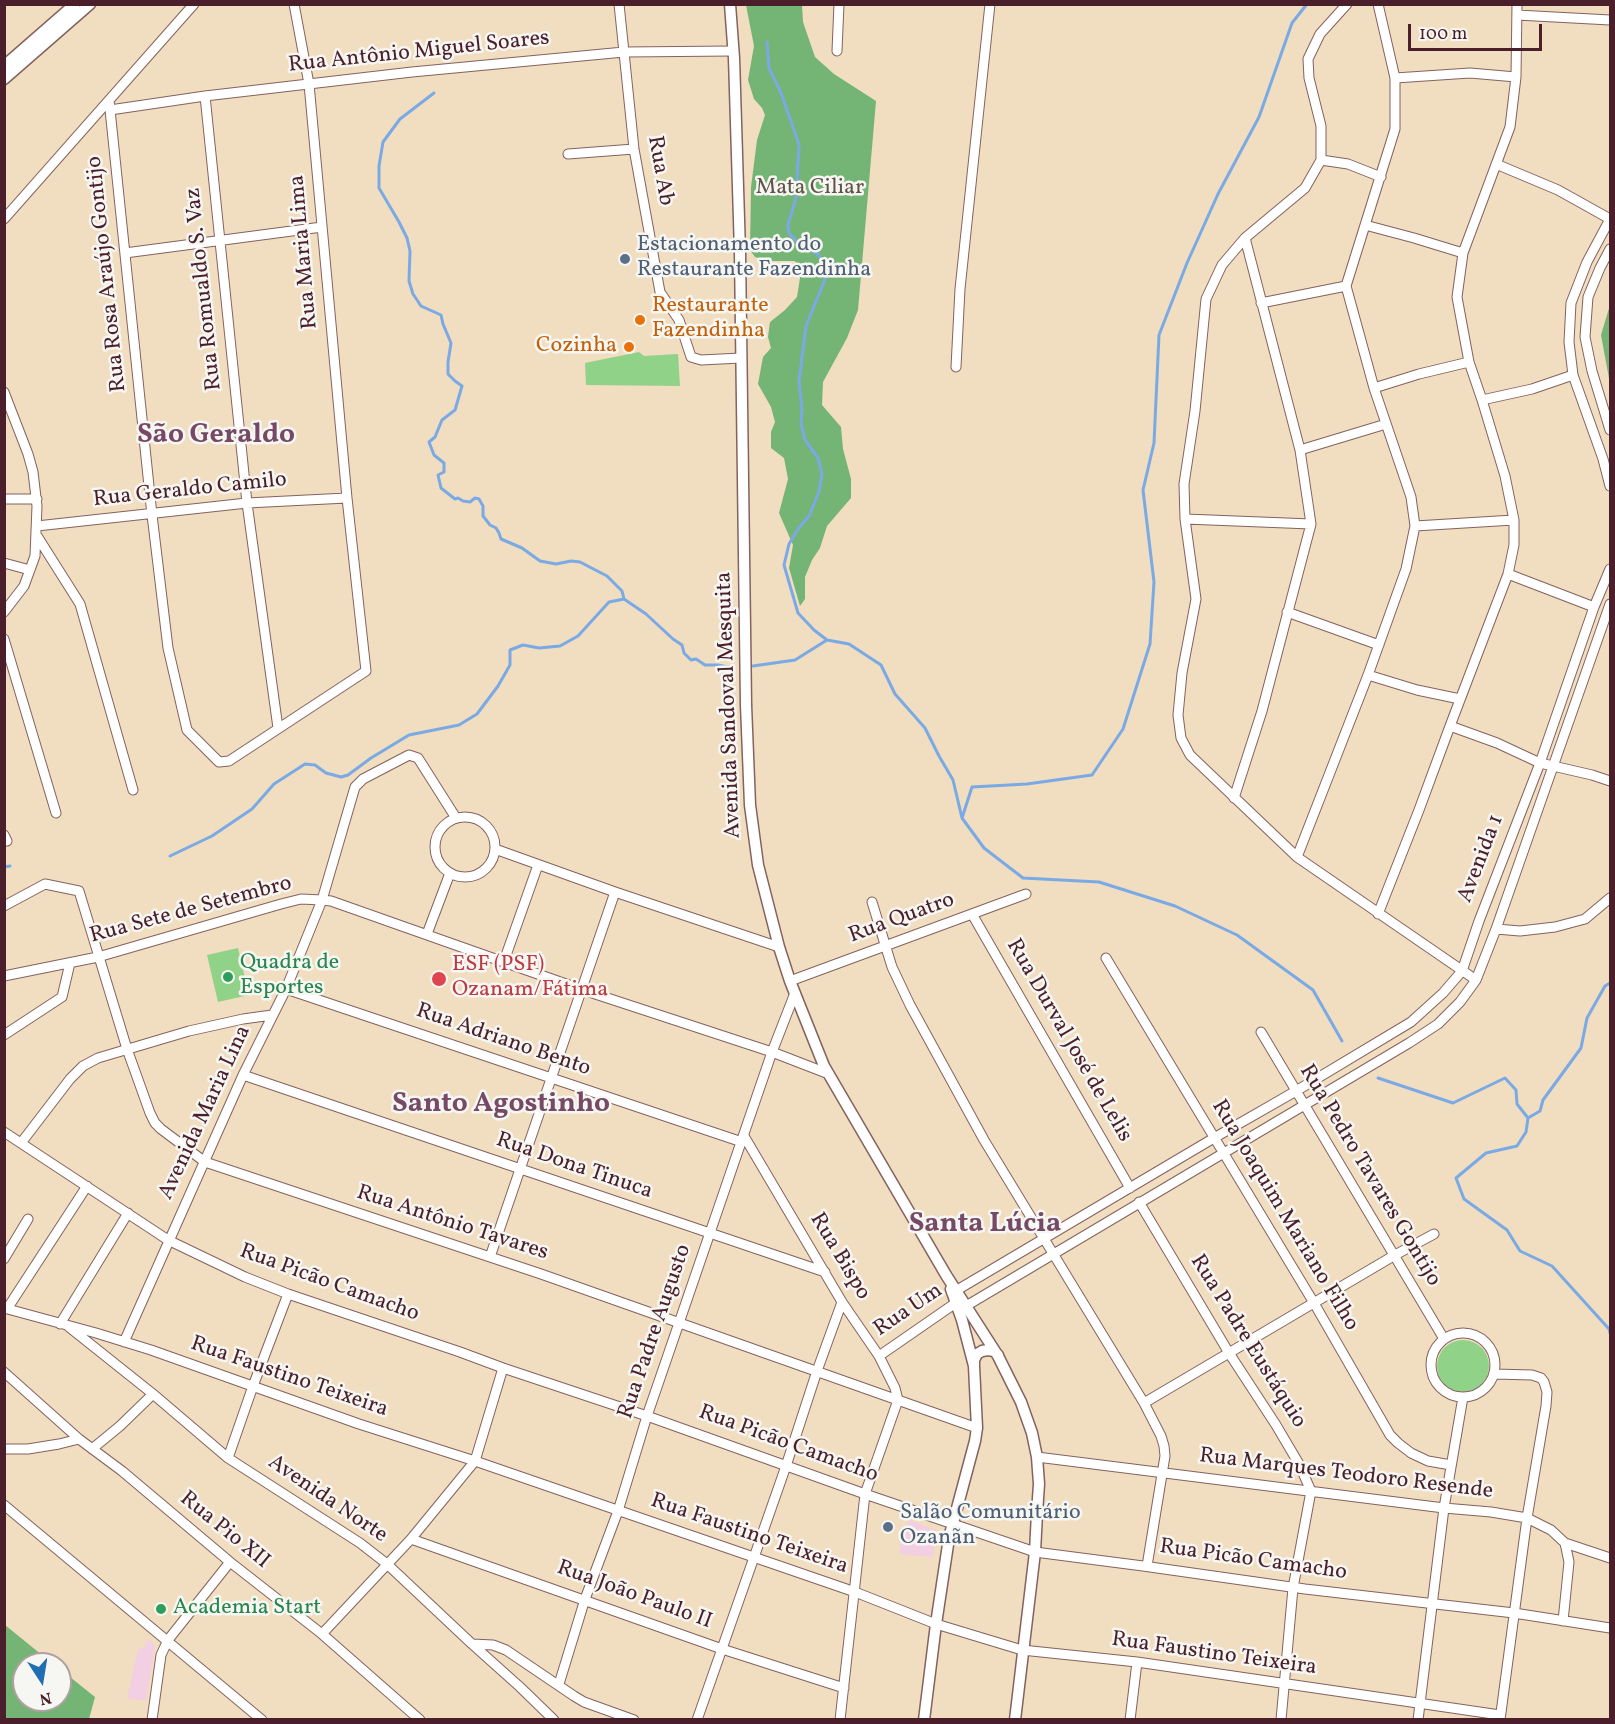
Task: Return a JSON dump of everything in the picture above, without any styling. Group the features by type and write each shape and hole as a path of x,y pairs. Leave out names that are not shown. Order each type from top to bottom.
{"main road":[{"path":"4,66 75,4"},
{"path":"4,79 90,4"},
{"name":"Avenida Sandoval Mesquita","path":"730,4 740,252 746,705 750,805 758,865 790,981 829,1074 946,1275 959,1303 998,1356 1021,1402 1032,1433 1039,1484 1035,1552 1015,1719"},
{"path":"959,1303 974,1366"},
{"path":"924,1719 949,1538 975,1441 974,1360 982,1350 994,1351 998,1356"}],"street":[{"path":"4,219 110,105 194,4"},
{"name":"Rua Maria Lima","path":"278,728 366,671 347,498 309,84 294,4"},
{"name":"Rua Ab","path":"619,4 634,149 660,292 679,320 691,357 701,360 741,358"},
{"path":"837,51 838,4"},
{"path":"956,367 960,289 990,4"},
{"path":"1347,4 1320,34 1308,59 1309,78 1321,126 1322,160 1305,188 1245,238 1222,265 1206,299 1195,411 1184,484 1185,519 1196,599 1182,673 1178,715 1181,738 1190,755 1297,857 1476,980"},
{"path":"1297,857 1379,645 1406,569 1415,526 1411,497 1374,388 1346,286 1395,129 1395,78 1378,4"},
{"path":"1378,914 1508,574 1515,545 1514,520 1505,476 1469,362 1457,297 1464,253 1510,127 1516,77 1518,4"},
{"path":"1517,15 1611,20"},
{"name":"Rua Antônio Miguel Soares","path":"110,105 412,72 624,52 733,51"},
{"path":"1395,78 1470,74 1516,77"},
{"name":"Rua Romualdo S. Vaz","path":"205,96 247,503 278,728"},
{"name":"Rua Rosa Araújo Gontijo","path":"110,105 168,648 187,730 219,762 229,761 278,728"},
{"path":"568,154 634,149"},
{"path":"1322,160 1348,164 1381,177"},
{"path":"1496,164 1558,190 1610,219 1587,262 1572,303 1569,342 1573,375 1611,486"},
{"path":"1365,225 1464,253"},
{"path":"125,253 322,227"},
{"path":"1234,798 1262,711 1311,524 1300,450 1245,238"},
{"path":"1611,249 1599,268 1588,297 1585,337 1592,371 1611,430"},
{"path":"1261,303 1346,286"},
{"path":"1374,388 1469,362"},
{"path":"1482,400 1532,389 1573,375"},
{"path":"4,392 9,417 31,463 37,500 35,556 24,585 4,612"},
{"path":"1300,450 1386,424"},
{"name":"Rua Geraldo Camilo","path":"37,531 247,503 347,498"},
{"path":"4,499 37,500"},
{"path":"1185,519 1311,524"},
{"path":"1415,526 1514,520"},
{"path":"37,531 80,604 133,790"},
{"path":"4,563 30,570"},
{"name":"Avenida 1","path":"959,1303 1045,1238 1411,1022 1443,993 1462,970 1540,763 1594,607 1611,569"},
{"path":"1508,574 1594,607"},
{"name":"Avenida 1","path":"959,1303 1054,1254 1409,1043 1438,1024 1460,1002 1476,980 1496,928 1611,604"},
{"path":"1287,612 1379,645"},
{"path":"4,639 56,813"},
{"path":"1368,675 1418,690 1460,699"},
{"path":"1450,726 1497,743 1540,763 1611,781"},
{"name":"Avenida Maria Lina","path":"124,1342 243,1075 286,989 322,900 355,787 363,779 408,755 418,758 456,818"},
{"path":"465,817 484,823 492,835 495,849 487,867 470,876 460,876 450,873 443,866 437,858 435,849 440,830 456,818 465,817"},
{"path":"495,849 779,947"},
{"path":"504,961 538,865"},
{"path":"427,934 450,873"},
{"name":"Rua Antônio Tavares","path":"4,906 45,884 79,891 127,1049 155,1123 173,1140 205,1162 560,1281 976,1428"},
{"path":"490,1257 615,892"},
{"name":"Rua Quatro","path":"790,981 1026,894"},
{"path":"1496,928 1521,932 1555,927 1585,919 1611,898"},
{"name":"Rua Sete de Setembro","path":"4,975 98,957 301,899 331,901 583,990 772,1052 829,1074"},
{"path":"872,902 892,967 910,1005 978,1130 1144,1403 1164,1446 1165,1456 1147,1566"},
{"name":"Rua Durval José de Lelis","path":"972,914 1130,1188"},
{"name":"Rua Joaquim Mariano Filho","path":"1106,958 1314,1303 1390,1435 1411,1453 1428,1461 1451,1465"},
{"path":"4,1035 62,997 70,963"},
{"name":"Rua Adriano Bento","path":"286,989 550,1078 743,1139"},
{"name":"Rua Padre Augusto","path":"559,1684 585,1599 618,1511 647,1416 772,1052 795,993"},
{"path":"21,1143 64,1086 83,1066 98,1058 189,1031 272,1015"},
{"name":"Rua Pedro Tavares Gontijo","path":"1261,1032 1444,1339"},
{"name":"Rua Dona Tinuca","path":"243,1075 825,1272"},
{"name":"Rua Picão Camacho","path":"4,1132 168,1240 288,1294 647,1416 1035,1552 1293,1588 1514,1613 1608,1628"},
{"name":"Rua Bispo","path":"743,1139 842,1302 879,1356 895,1388 898,1400"},
{"path":"6,1308 87,1186"},
{"name":"Rua Padre Eustáquio","path":"1139,1202 1229,1353 1276,1425 1299,1464 1311,1491"},
{"path":"63,1324 128,1214"},
{"path":"4,1259 28,1219"},
{"path":"1144,1403 1434,1234"},
{"path":"228,1458 288,1294"},
{"path":"697,1719 842,1302"},
{"name":"Rua Um","path":"879,1356 959,1303"},
{"name":"Rua Faustino Teixeira","path":"6,1308 124,1342 358,1424 475,1461 855,1592 936,1624 1022,1650 1137,1662 1500,1717"},
{"name":"Avenida Norte","path":"63,1324 153,1394 228,1458 360,1543 387,1564 554,1719"},
{"path":"1459,1334 1470,1334 1480,1338 1493,1353 1494,1374 1490,1383 1473,1396 1452,1395 1436,1382 1432,1373 1432,1362 1435,1352 1444,1339 1459,1334"},
{"path":"322,1634 411,1539 475,1461 503,1368"},
{"name":"Rua Pio XII","path":"4,1372 79,1439 122,1471 322,1634 420,1719"},
{"path":"1494,1374 1532,1375 1541,1378 1547,1392 1500,1717"},
{"path":"92,1449 153,1394"},
{"path":"1418,1719 1444,1508 1463,1397"},
{"path":"840,1719 865,1494 898,1400"},
{"path":"4,1449 38,1447 79,1439"},
{"name":"Rua Marques Teodoro Resende","path":"1037,1457 1491,1512 1527,1518 1551,1530 1564,1544"},
{"path":"1281,1719 1293,1588 1311,1491"},
{"path":"4,1505 262,1719"},
{"name":"Rua João Paulo II","path":"411,1539 722,1648 844,1688"},
{"path":"1564,1544 1611,1558"},
{"path":"1563,1621 1569,1562 1564,1544"},
{"path":"152,1719 161,1655 168,1640 231,1562"},
{"path":"472,1644 493,1645 506,1650 584,1702 634,1719"},
{"path":"1130,1719 1137,1662"}],"shaded area":[{"path":"909,1520 936,1530 933,1557 900,1554 900,1543"},
{"path":"149,1639 155,1646 146,1701 127,1698 138,1649 143,1648"}],"green space":[{"name":"Mata Ciliar","path":"746,5 802,5 803,22 815,57 834,74 876,101 858,310 847,338 823,382 822,405 841,427 843,449 851,479 851,498 827,526 820,548 805,577 805,599 800,606 789,568 793,545 779,513 788,479 784,458 771,448 771,432 775,422 771,407 758,384 763,357 771,348 768,337 770,322 797,297 800,278 795,261 769,261 755,257 750,250 751,187 757,140 765,115 754,99 748,80 754,46"},
{"path":"1610,305 1610,384 1601,335"},
{"path":"639,352 644,356 678,354 680,386 586,385 585,363"},
{"path":"238,948 249,995 218,1002 207,955"},
{"path":"1458,1340 1468,1340 1477,1344 1485,1352 1489,1366 1485,1380 1477,1388 1468,1392 1458,1392 1449,1388 1441,1380 1437,1371 1437,1361 1441,1352 1449,1344"},
{"path":"5,1625 38,1652 12,1652 12,1712 72,1712 72,1679 95,1697 89,1719 5,1719"}],"waterway":[{"path":"962,818 972,787 1027,784 1092,775 1123,729 1150,644 1154,582 1143,490 1154,443 1159,335 1187,263 1218,194 1259,117 1292,23 1307,4"},
{"path":"767,42 769,68 781,93 799,144 796,198 788,225 789,233 802,247 818,254 828,272 806,326 799,381 801,424 805,440 818,458 822,474 819,492 809,516 789,544 784,565 798,613 827,640"},
{"path":"434,93 400,119 383,142 379,166 379,188 407,238 410,251 409,281 413,294 421,306 441,315 451,343 448,374 462,386 455,410 442,420 435,437 429,442 434,455 444,463 444,472 438,475 441,488 455,499 470,502 475,498 479,499 483,506 483,516 490,525 496,528 501,539 522,548 540,561 556,564 580,562 607,576 622,591 624,599 646,614 682,645 684,653 691,660 696,659 705,665 733,668"},
{"path":"170,856 212,836 252,809 274,784 305,764 315,765 326,773 341,777 348,775 409,735 459,725 477,714 498,686 510,665 510,650 523,645 539,648 560,646 578,636 609,602 624,599"},
{"path":"753,666 795,660 827,640 849,644 881,665 895,694 925,728 953,780 962,818 984,848 1023,878 1099,882 1175,906 1237,935 1313,990 1342,1041"},
{"path":"4,867 10,866"},
{"path":"1528,1118 1540,1111 1543,1100 1581,1048 1587,1018 1605,986 1610,983"},
{"path":"1378,1078 1453,1103 1505,1078 1516,1090 1517,1104 1528,1118 1526,1132 1517,1146 1486,1153 1456,1178 1464,1199 1507,1230 1520,1251 1552,1266 1609,1329 1610,1333"}],"place":[{"name":"Estacionamento do Restaurante Fazendinha","path":"625,259"},
{"name":"Restaurante Fazendinha","path":"640,320"},
{"name":"Cozinha","path":"629,347"},
{"name":"Quadra de Esportes","path":"228,977"},
{"name":"ESF (PSF) Ozanam/Fátima","path":"439,979"},
{"name":"Salão Comunitário Ozanãn","path":"888,1527"},
{"name":"Academia Start","path":"161,1609"}],"district":[{"name":"São Geraldo","path":"216,437"},
{"name":"Santo Agostinho","path":"501,1106"},
{"name":"Santa Lúcia","path":"985,1226"}]}
